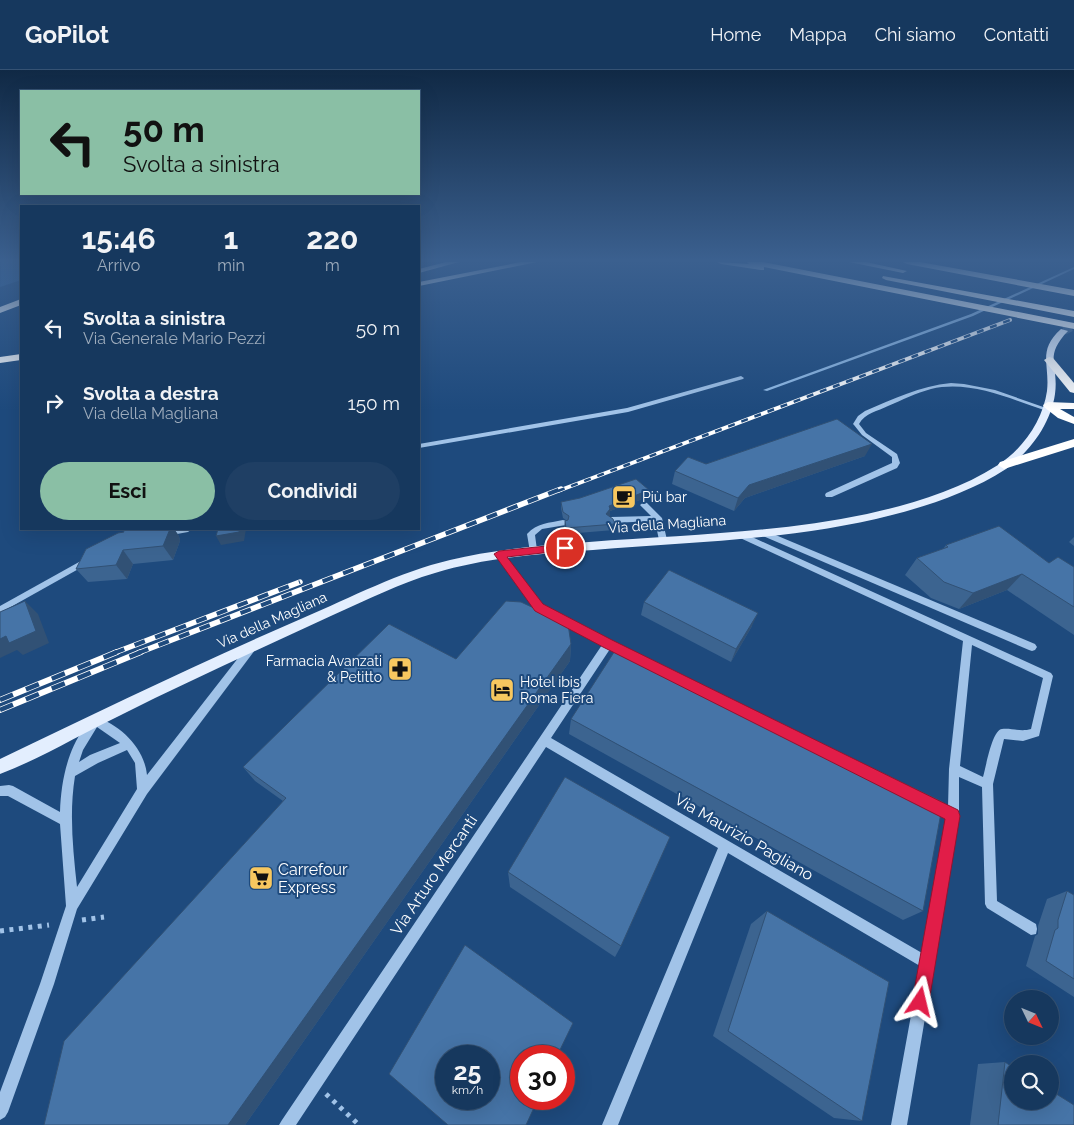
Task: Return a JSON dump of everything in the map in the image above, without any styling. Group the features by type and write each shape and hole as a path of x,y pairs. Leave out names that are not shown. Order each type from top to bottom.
{"highway":[{"path":"1001,311 1074,327"},
{"path":"1060,311 1074,314"},
{"path":"4,359 20,356"},
{"path":"1049,360 1074,390"},
{"path":"1047,407 1074,406"},
{"path":"1047,407 1074,421"},
{"path":"1004,465 1074,442"}],"main road":[{"name":"Via della Magliana","path":"0,767 254,645 395,583 449,564 499,554 533,550 766,534 889,513 948,493 1004,465 1031,438 1047,407 1051,389 1049,360 1052,343 1064,331"}],"street":[{"path":"420,446 628,410 741,378"},
{"path":"829,496 894,466 896,463 895,456 864,434 856,424 865,414 918,392 938,386 958,385 1047,407"},
{"path":"644,506 658,518 663,540"},
{"path":"611,520 658,518"},
{"path":"533,550 531,534 540,527 563,523"},
{"path":"155,535 182,530"},
{"path":"766,534 1032,647"},
{"path":"741,535 1048,676 1035,733 1023,736 1002,734 999,738 987,784 992,904 1031,929"},
{"path":"499,554 539,607 633,656"},
{"path":"0,610 93,557"},
{"path":"900,1125 953,816 954,769 968,639"},
{"name":"Via Arturo Mercanti","path":"287,1125 608,644"},
{"path":"0,1112 72,906 143,790 254,645"},
{"path":"72,906 66,821 70,773 78,748 95,721 113,731 128,745 140,762 143,790"},
{"name":"Via Maurizio Pagliano","path":"544,740 927,963"},
{"path":"70,773 94,759 128,745"},
{"path":"954,769 987,784"},
{"path":"0,791 9,790 66,821"},
{"path":"918,798 953,816"},
{"path":"610,1125 724,845"}],"path":[{"path":"314,1084 359,1125"}],"building":[{"path":"837,419 872,444 749,485 738,498 675,471 688,457 706,464"},
{"path":"636,479 649,490 609,506 610,509 606,514 613,519 615,524 566,528 565,521 568,520 569,516 563,512 561,502 580,498"},
{"path":"999,526 1049,563 1058,557 1074,567 1074,607 1022,574 973,593 944,582 917,558 948,547 946,545"},
{"path":"123,530 170,530 163,546 123,550 116,565 76,569 86,549 118,533 124,532"},
{"path":"218,530 240,530 239,532 216,536"},
{"path":"669,570 758,613 736,649 644,602"},
{"path":"25,601 36,631 9,643 6,636 0,639 0,612"},
{"path":"506,601 521,602 568,624 571,644 228,1125 44,1125 64,1041 286,798 243,767 389,624 456,659"},
{"path":"618,646 943,802 923,911 571,719"},
{"path":"565,777 670,837 621,946 508,872"},
{"path":"1067,891 1074,895 1074,979 1046,961 1055,930 1058,928 1058,920"},
{"path":"767,911 889,982 862,1121 728,1031"},
{"path":"465,945 573,1023 562,1045 510,1045 510,1110 533,1110 526,1125 448,1125 389,1074"},
{"path":"1004,1071 1004,1110 1059,1110 1059,1096 1074,1105 1074,1125 998,1125"}],"waterway":[{"path":"765,390 980,311"}],"tunnel":[{"path":"1064,331 1074,326"}],"railway":[{"path":"558,491 1010,320"},
{"path":"138,653 561,489"},
{"path":"114,653 300,582"},
{"path":"0,700 117,652"},
{"path":"0,710 141,652"}],"place":[{"name":"Più bar","path":"624,497"},
{"name":"Farmacia Avanzati & Petitto","path":"400,669"},
{"name":"Hotel ibis Roma Fiera","path":"502,690"},
{"name":"Carrefour Express","path":"261,878"}],"route":[{"path":"565,548 499,554 539,607 608,644 953,816 920,1002"}]}
